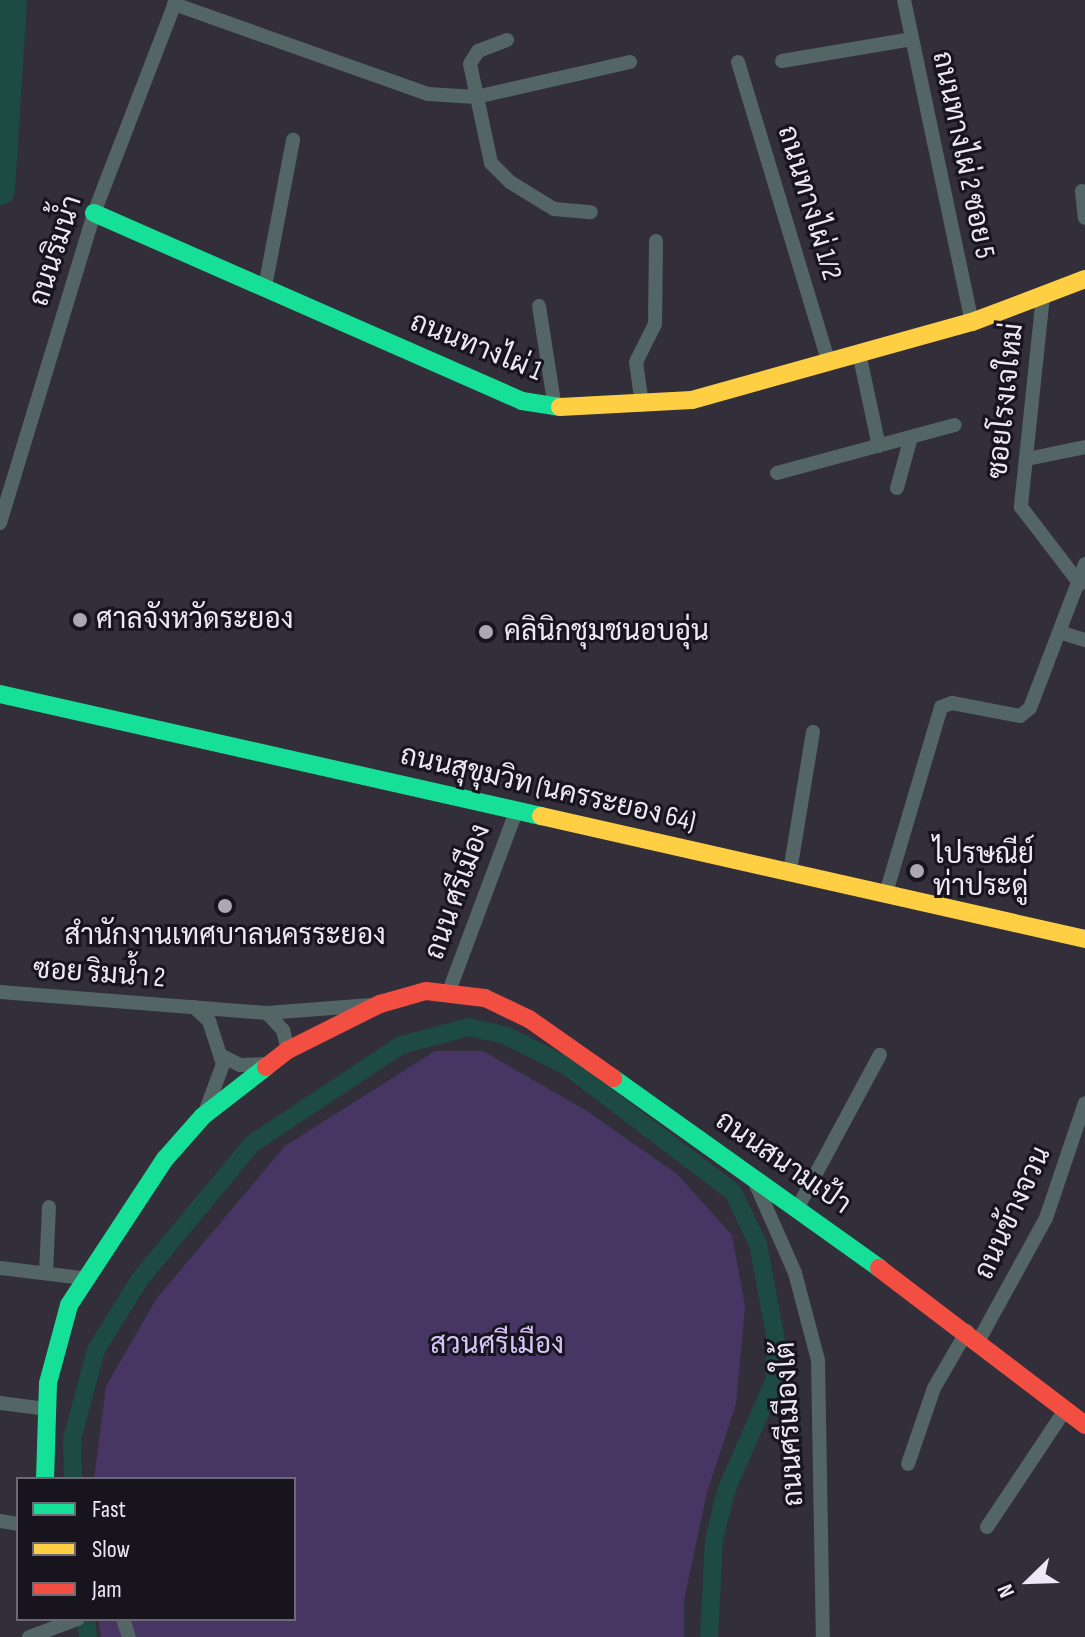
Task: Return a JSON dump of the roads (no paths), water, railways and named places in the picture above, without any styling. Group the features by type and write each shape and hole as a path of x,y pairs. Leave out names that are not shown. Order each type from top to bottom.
{"street":[{"name":"ถนนทางไผ่ 2 ซอย 5","path":"904,0 972,322"},
{"path":"175,2 428,94 476,97 630,62"},
{"name":"ถนนริมน้ำ","path":"0,523 94,213 175,2"},
{"path":"782,61 912,39"},
{"path":"507,40 472,57 476,97 491,163 510,182 554,209 591,212"},
{"name":"ถนนทางไผ่ 1/2","path":"738,62 828,361"},
{"path":"265,287 293,140"},
{"path":"1082,191 1085,218"},
{"name":"ถนนทางไผ่ 1","path":"94,213 522,401 555,408 692,400 972,322 1085,279"},
{"path":"642,405 636,362 655,324 656,241"},
{"name":"ซอยโรงเจใหม่","path":"1043,296 1021,507 1080,584"},
{"path":"539,306 555,408"},
{"path":"859,353 879,446"},
{"path":"777,473 955,425"},
{"path":"897,488 911,437"},
{"path":"1027,459 1085,447"},
{"path":"886,893 941,707 952,703 1020,716 1030,708 1062,633 1085,564"},
{"path":"1062,633 1085,640"},
{"name":"ถนนสุขุมวิท (นครระยอง 64)","path":"0,694 1085,939"},
{"path":"790,871 813,732"},
{"name":"ถนน ศรีเมือง","path":"449,991 516,812"},
{"name":"ถนนสนามเป้า","path":"288,1050 380,1004 426,991 449,991 485,998 529,1019 750,1172 973,1336 1085,1425"},
{"name":"ซอย ริมน้ำ 2","path":"0,992 267,1013 380,1004"},
{"name":"ซอย ริมน้ำ 2","path":"194,1007 209,1021 221,1050"},
{"path":"203,1116 218,1086 220,1027 233,1010"},
{"path":"45,1477 46,1409 54,1350 83,1278 165,1159 203,1116 288,1050 283,1030 267,1013"},
{"path":"221,1050 240,1065 267,1064"},
{"path":"798,1207 880,1055"},
{"name":"ถนนข้างจวน","path":"908,1464 934,1388 973,1336 1040,1231 1077,1157 1085,1103"},
{"name":"ถนนศรีเมืองใต้","path":"750,1172 777,1226 807,1312 820,1402 823,1637"},
{"path":"46,1273 49,1207"},
{"path":"0,1268 83,1278"},
{"path":"0,1403 46,1409"},
{"path":"987,1527 1065,1410"},
{"path":"29,1637 60,1623"}],"waterway":[{"path":"0,190 12,0"},
{"path":"73,1477 72,1439 96,1350 140,1279 253,1143 401,1045 469,1027 507,1036 567,1066 733,1192 758,1244 776,1340 774,1381 726,1491 714,1539 709,1637"},
{"path":"86,1621 88,1637"}],"place":[{"name":"ศาลจังหวัดระยอง","path":"80,620"},
{"name":"คลินิกชุมชนอบอุ่น","path":"486,632"},
{"name":"ไปรษณีย์ ท่าประดู่","path":"917,871"},
{"name":"สำนักงานเทศบาลนครระยอง","path":"225,906"}],"park label":[{"name":"สวนศรีเมือง","path":"497,1345"}]}
